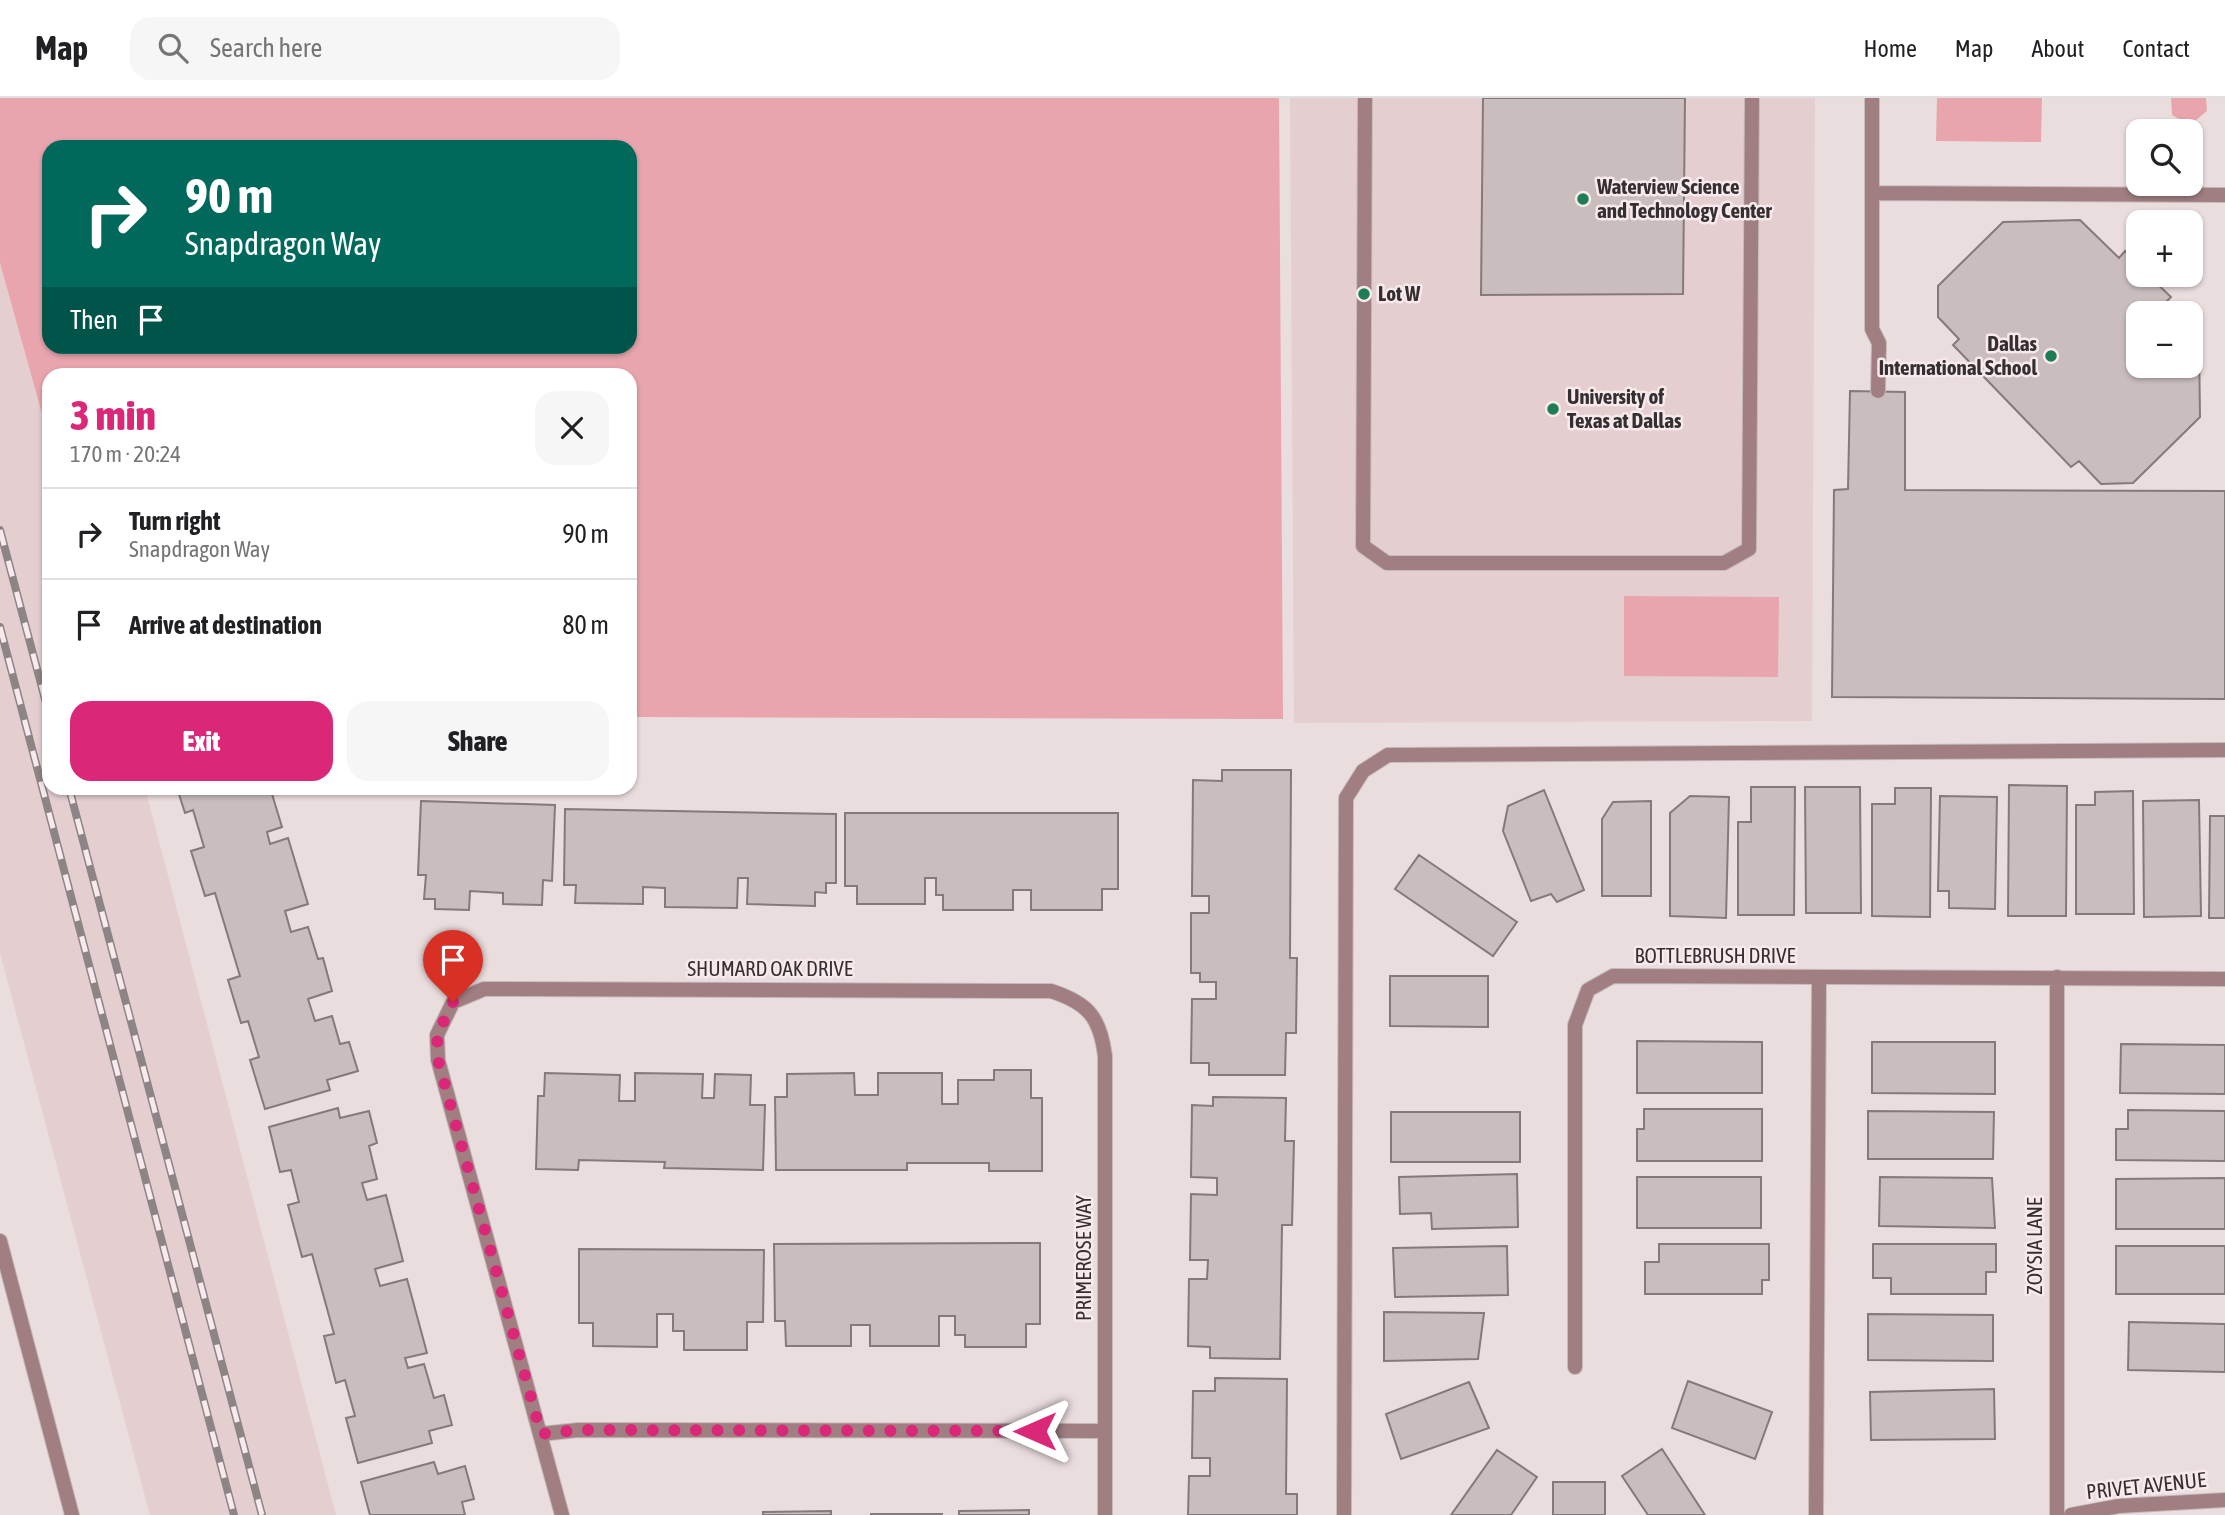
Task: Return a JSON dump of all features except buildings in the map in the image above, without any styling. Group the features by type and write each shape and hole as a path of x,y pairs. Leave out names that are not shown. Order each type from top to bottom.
{"street":[{"path":"1365,98 1363,546 1387,563 1724,564 1749,549 1752,98"},
{"path":"1872,98 1871,330 1879,343 1878,391"},
{"path":"1872,193 2225,195"},
{"path":"1344,1515 1346,798 1363,771 1388,755 2225,750"},
{"name":"BOTTLEBRUSH DRIVE","path":"1576,1367 1576,1025 1588,990 1613,976 2225,979"},
{"name":"ZOYSIA LANE","path":"2057,977 2057,1515"},
{"path":"1816,1515 1819,978"},
{"name":"SHUMARD OAK DRIVE","path":"541,1434 438,1060 437,1035 453,1002 484,989 1051,991 1072,997 1086,1007"},
{"name":"PRIMEROSE WAY","path":"1086,1007 1102,1032 1105,1056 1105,1515"},
{"path":"0,1241 6,1288 72,1515"},
{"path":"562,1515 541,1434 578,1430 1105,1431"},
{"name":"PRIVET AVENUE","path":"2071,1515 2132,1504 2225,1500"}],"shaded area":[{"path":"0,98 1279,98 1283,719 637,717 637,368 42,368 42,414 0,263"},
{"name":"University of Texas at Dallas","path":"1290,98 1815,98 1812,721 1294,723"},
{"path":"1937,98 2042,98 2041,142 1936,141"},
{"path":"2171,98 2206,98 2207,111 2197,119 2179,119 2172,115"},
{"path":"0,263 42,414 42,795 147,795 336,1515 150,1515 0,953"},
{"path":"1624,596 1779,597 1778,677 1624,676"}],"railway":[{"path":"0,530 42,688"},
{"path":"0,627 42,786"},
{"path":"44,795 234,1515"},
{"path":"71,795 262,1515"}],"place":[{"name":"Waterview Science and Technology Center","path":"1583,199"},
{"name":"Lot W","path":"1364,294"},
{"name":"Dallas International School","path":"2051,356"},
{"name":"University of Texas at Dallas","path":"1553,409"}],"route":[{"path":"453,1002 437,1035 438,1060 541,1434 578,1430 1035,1431"}]}
